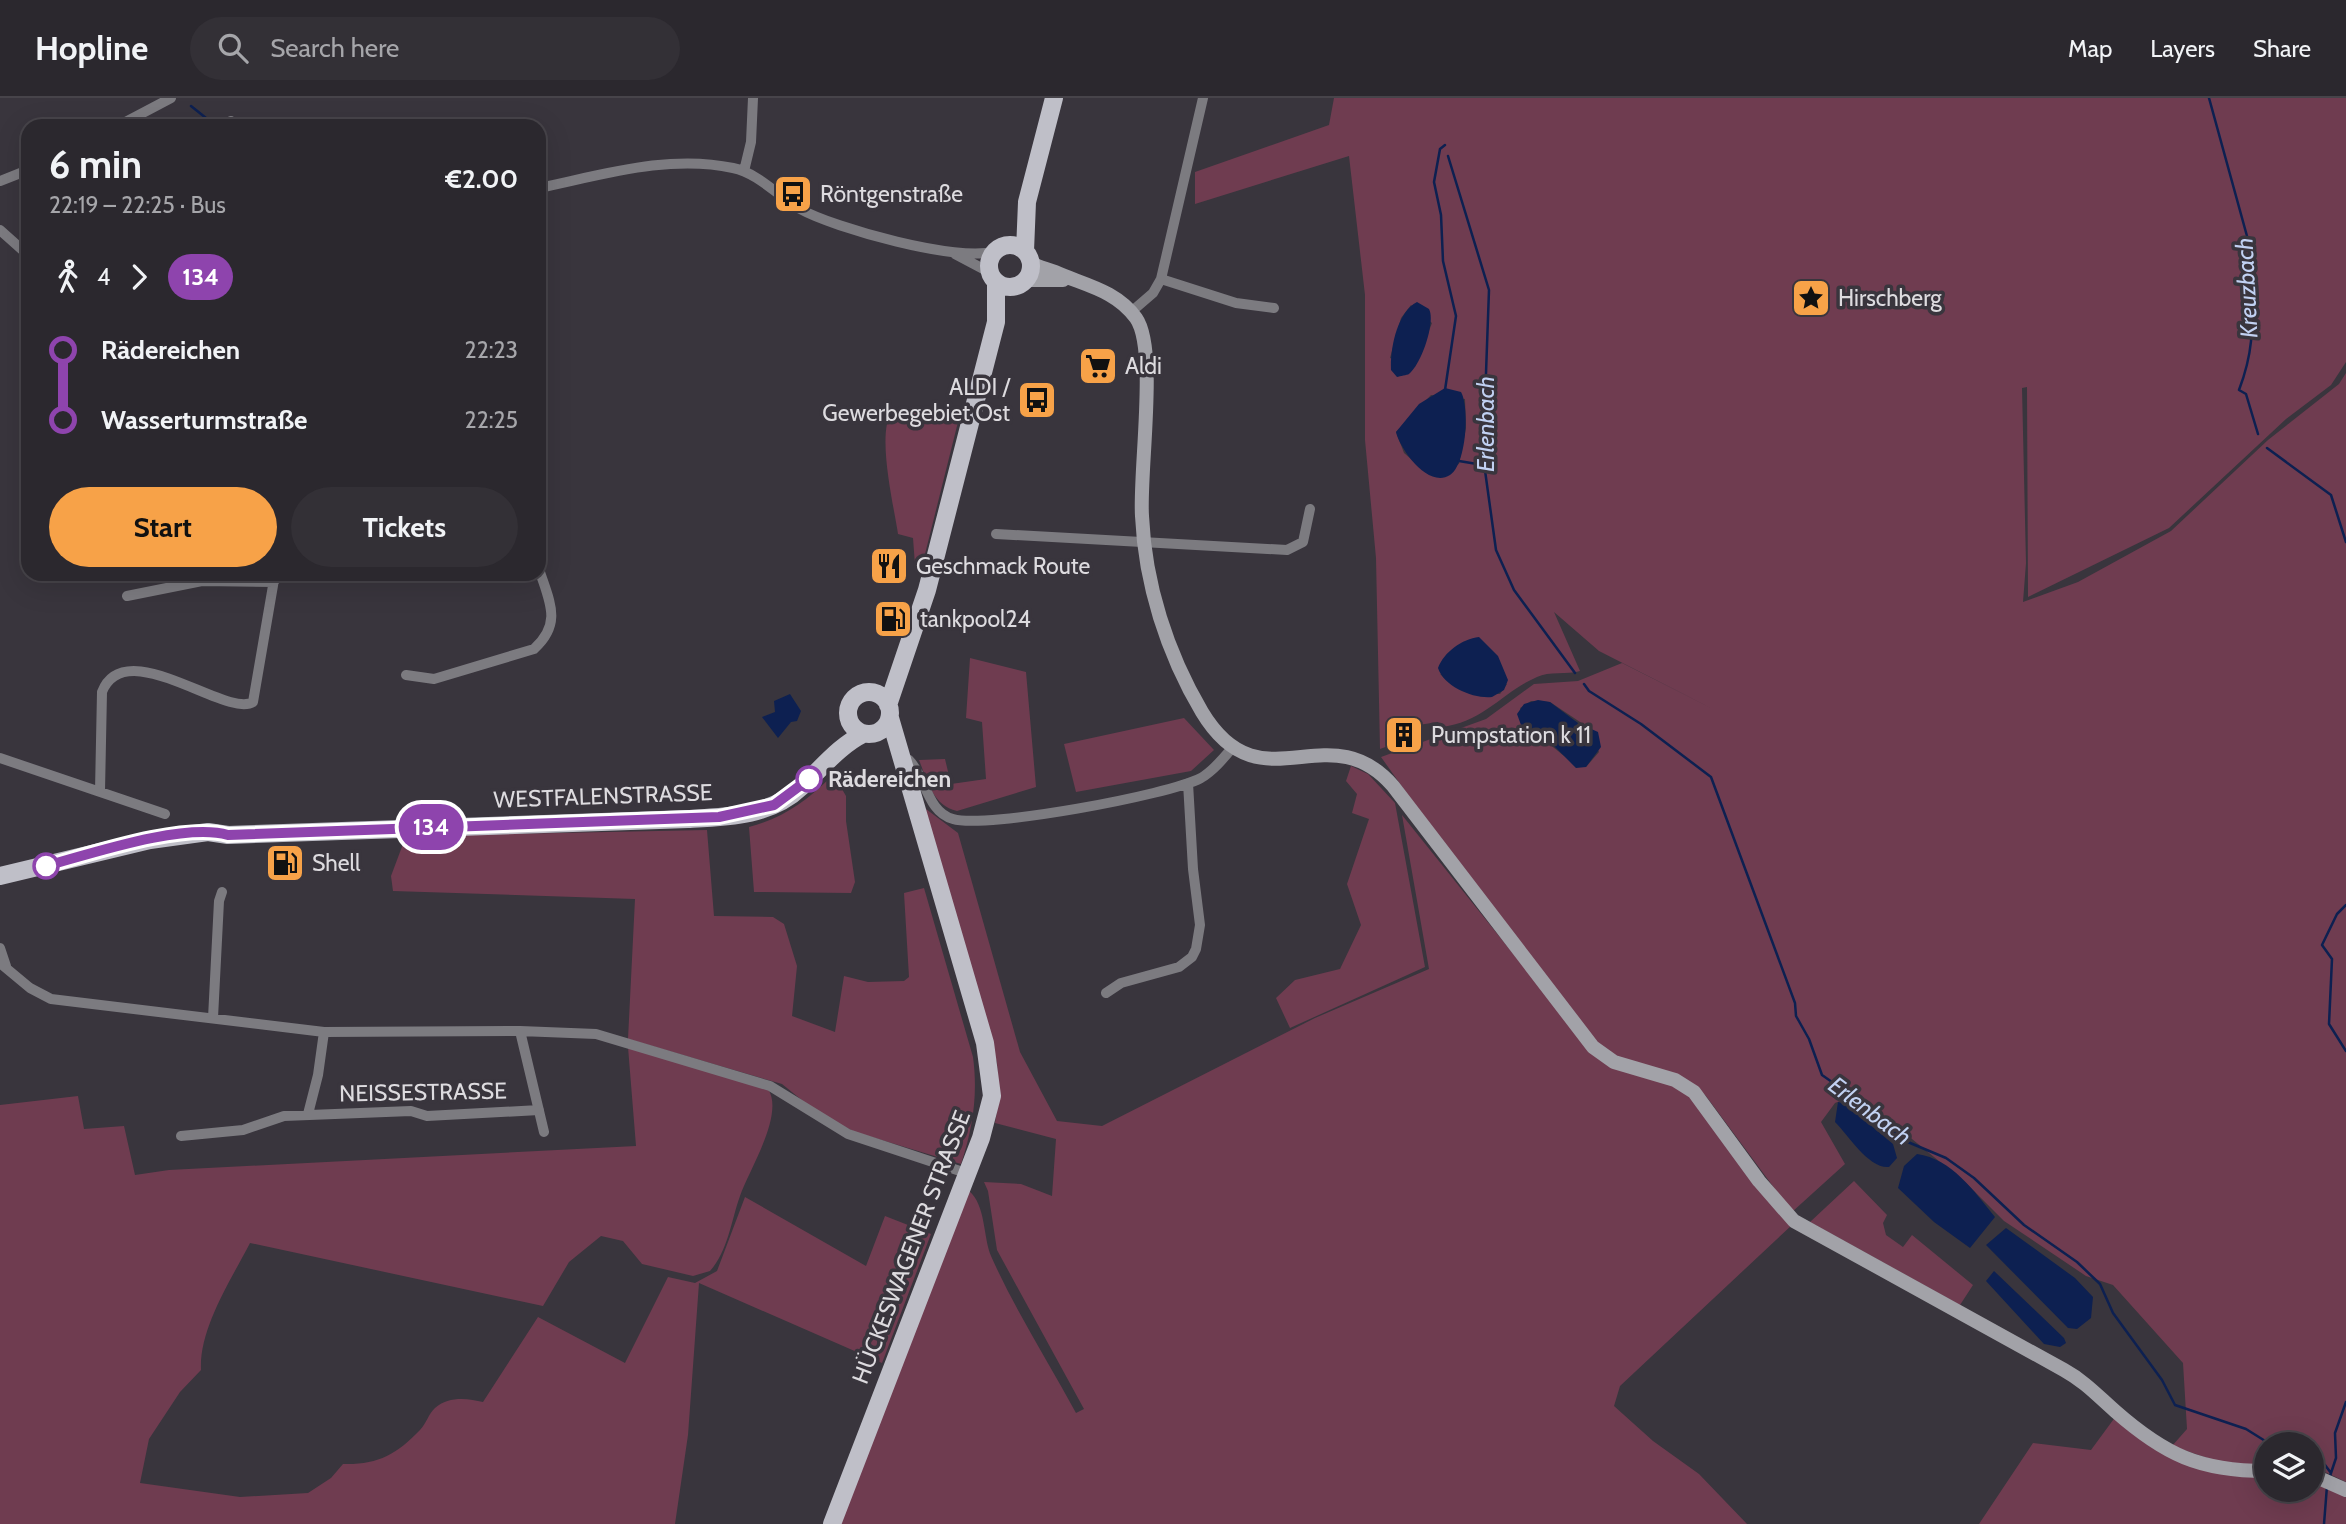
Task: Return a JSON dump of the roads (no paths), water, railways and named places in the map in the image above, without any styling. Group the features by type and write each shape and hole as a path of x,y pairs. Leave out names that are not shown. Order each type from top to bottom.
{"main road":[{"path":"900,667 873,693 862,693 854,698 848,711 849,721 870,734 885,727 900,667 927,590 996,322 1020,284 1028,256 1027,202 1054,98"},
{"path":"996,322 989,261 1000,248 1027,202"},
{"path":"1000,248 1014,245 1028,256"},
{"path":"992,277 1005,287 1020,284"},
{"path":"873,693 889,712"},
{"name":"HÜCKESWAGENER STRASSE","path":"832,1524 989,1110 991,1072 965,973 899,758 889,712"},
{"name":"WESTFALENSTRASSE","path":"833,755 849,721"},
{"name":"HÜCKESWAGENER STRASSE","path":"870,734 887,740 899,758"},
{"name":"WESTFALENSTRASSE","path":"0,876 150,840 208,832 228,835 719,817 760,810 786,799 833,755 870,734"},
{"name":"WESTFALENSTRASSE","path":"0,892 13,884 144,849 209,842 228,835"}],"street":[{"path":"131,119 171,98"},
{"path":"744,171 751,142 753,98"},
{"path":"1131,312 1153,292 1161,279 1203,98"},
{"path":"546,187 664,164 696,162 744,171 799,208 837,225 952,253 992,277"},
{"path":"0,181 21,173"},
{"path":"0,230 21,249"},
{"path":"952,253 1000,248"},
{"path":"1028,256 1069,280 1105,291 1131,312 1143,331 1148,357 1141,487 1143,541 1156,601 1176,660 1202,712 1232,748 1265,760 1334,754 1361,761 1387,780 1593,1046 1614,1062 1675,1080 1694,1092 1759,1181 1794,1221 2064,1370 2090,1387 2117,1412 2188,1461 2219,1470 2254,1471"},
{"path":"1161,279 1236,303 1274,307"},
{"path":"1020,284 1069,280"},
{"path":"996,534 1293,549 1306,536 1310,509"},
{"path":"127,596 202,581"},
{"path":"100,791 102,692 111,678 130,671 182,682 235,704 248,706 253,702 274,581"},
{"path":"406,675 419,679 442,677 534,649 546,639 552,625 552,613 543,581"},
{"path":"899,758 909,760 918,769 936,807 951,819 959,820 1105,804 1188,783 1214,768 1232,748"},
{"path":"0,758 165,814"},
{"path":"1106,993 1121,983 1179,967 1192,957 1196,949 1200,925 1193,869 1188,783"},
{"path":"213,1018 219,901 222,892"},
{"path":"0,948 3,965 30,988 51,999 324,1032 520,1031 596,1034 759,1082 779,1090 848,1134 966,1173"},
{"path":"520,1031 544,1132"},
{"name":"NEISSESTRASSE","path":"308,1114 318,1076 324,1032"},
{"name":"NEISSESTRASSE","path":"181,1136 243,1130 272,1118 308,1114 411,1111 427,1116 539,1110"}],"water":[{"path":"1417,302 1429,309 1429,333 1414,369 1409,374 1397,377 1391,370 1396,332 1404,314"},
{"path":"1445,388 1461,392 1466,423 1460,460 1450,475 1442,478 1433,477 1416,465 1403,448 1396,432 1419,404"},
{"path":"1479,637 1498,656 1508,680 1504,690 1492,697 1477,696 1460,690 1446,681 1438,668 1454,647"},
{"path":"790,694 801,711 797,721 791,722 778,738 762,717 775,712 774,701"},
{"path":"1538,700 1550,702 1578,723 1598,732 1601,747 1586,767 1576,768 1554,746 1521,725 1517,714 1524,704"},
{"path":"1838,1102 1845,1104 1893,1144 1897,1158 1889,1167 1874,1163 1835,1122"},
{"path":"1917,1154 1930,1157 1952,1169 1995,1217 1970,1248 1934,1222 1898,1188 1904,1166"},
{"path":"2006,1228 2075,1278 2093,1297 2091,1318 2077,1329 2068,1328 1986,1245"},
{"path":"1994,1271 2064,1338 2066,1343 2060,1347 2044,1344 1986,1281"}],"waterway":[{"name":"Kreuzbach","path":"2209,98 2250,247 2252,330 2247,364 2239,390 2246,394 2258,434"},
{"path":"191,106 207,119"},
{"path":"1445,145 1440,149 1434,182 1441,215 1443,261 1456,316 1445,390"},
{"name":"Erlenbach","path":"1448,156 1489,290 1483,456 1496,550 1514,590 1575,673"},
{"name":"Kreuzbach","path":"2267,448 2331,495 2346,542"},
{"path":"1459,461 1483,465"},
{"name":"Erlenbach","path":"1584,684 1589,691 1641,724 1711,777 1795,1003 1796,1016 1809,1039 1822,1075 1859,1101 1903,1140 1946,1158 1974,1178 2024,1225 2077,1262 2100,1284 2113,1313 2162,1380 2175,1405 2254,1434"},
{"name":"Kreuzbach","path":"2346,905 2337,914 2322,945 2332,959 2329,1024 2346,1051"},
{"name":"Kreuzbach","path":"2330,1476 2336,1458 2335,1433 2346,1402"},
{"name":"Erlenbach","path":"2324,1465 2331,1473"},
{"name":"Erlenbach","path":"2324,1524 2327,1486"}],"place":[{"name":"Röntgenstraße","path":"793,194"},
{"name":"Hirschberg","path":"1811,298"},
{"name":"Aldi","path":"1098,366"},
{"name":"ALDI / Gewerbegebiet Ost","path":"1037,400"},
{"name":"Geschmack Route","path":"889,566"},
{"name":"tankpool24","path":"893,619"},
{"name":"Pumpstation k 11","path":"1404,735"},
{"name":"Rädereichen","path":"809,779"},
{"name":"Shell","path":"285,863"}]}
